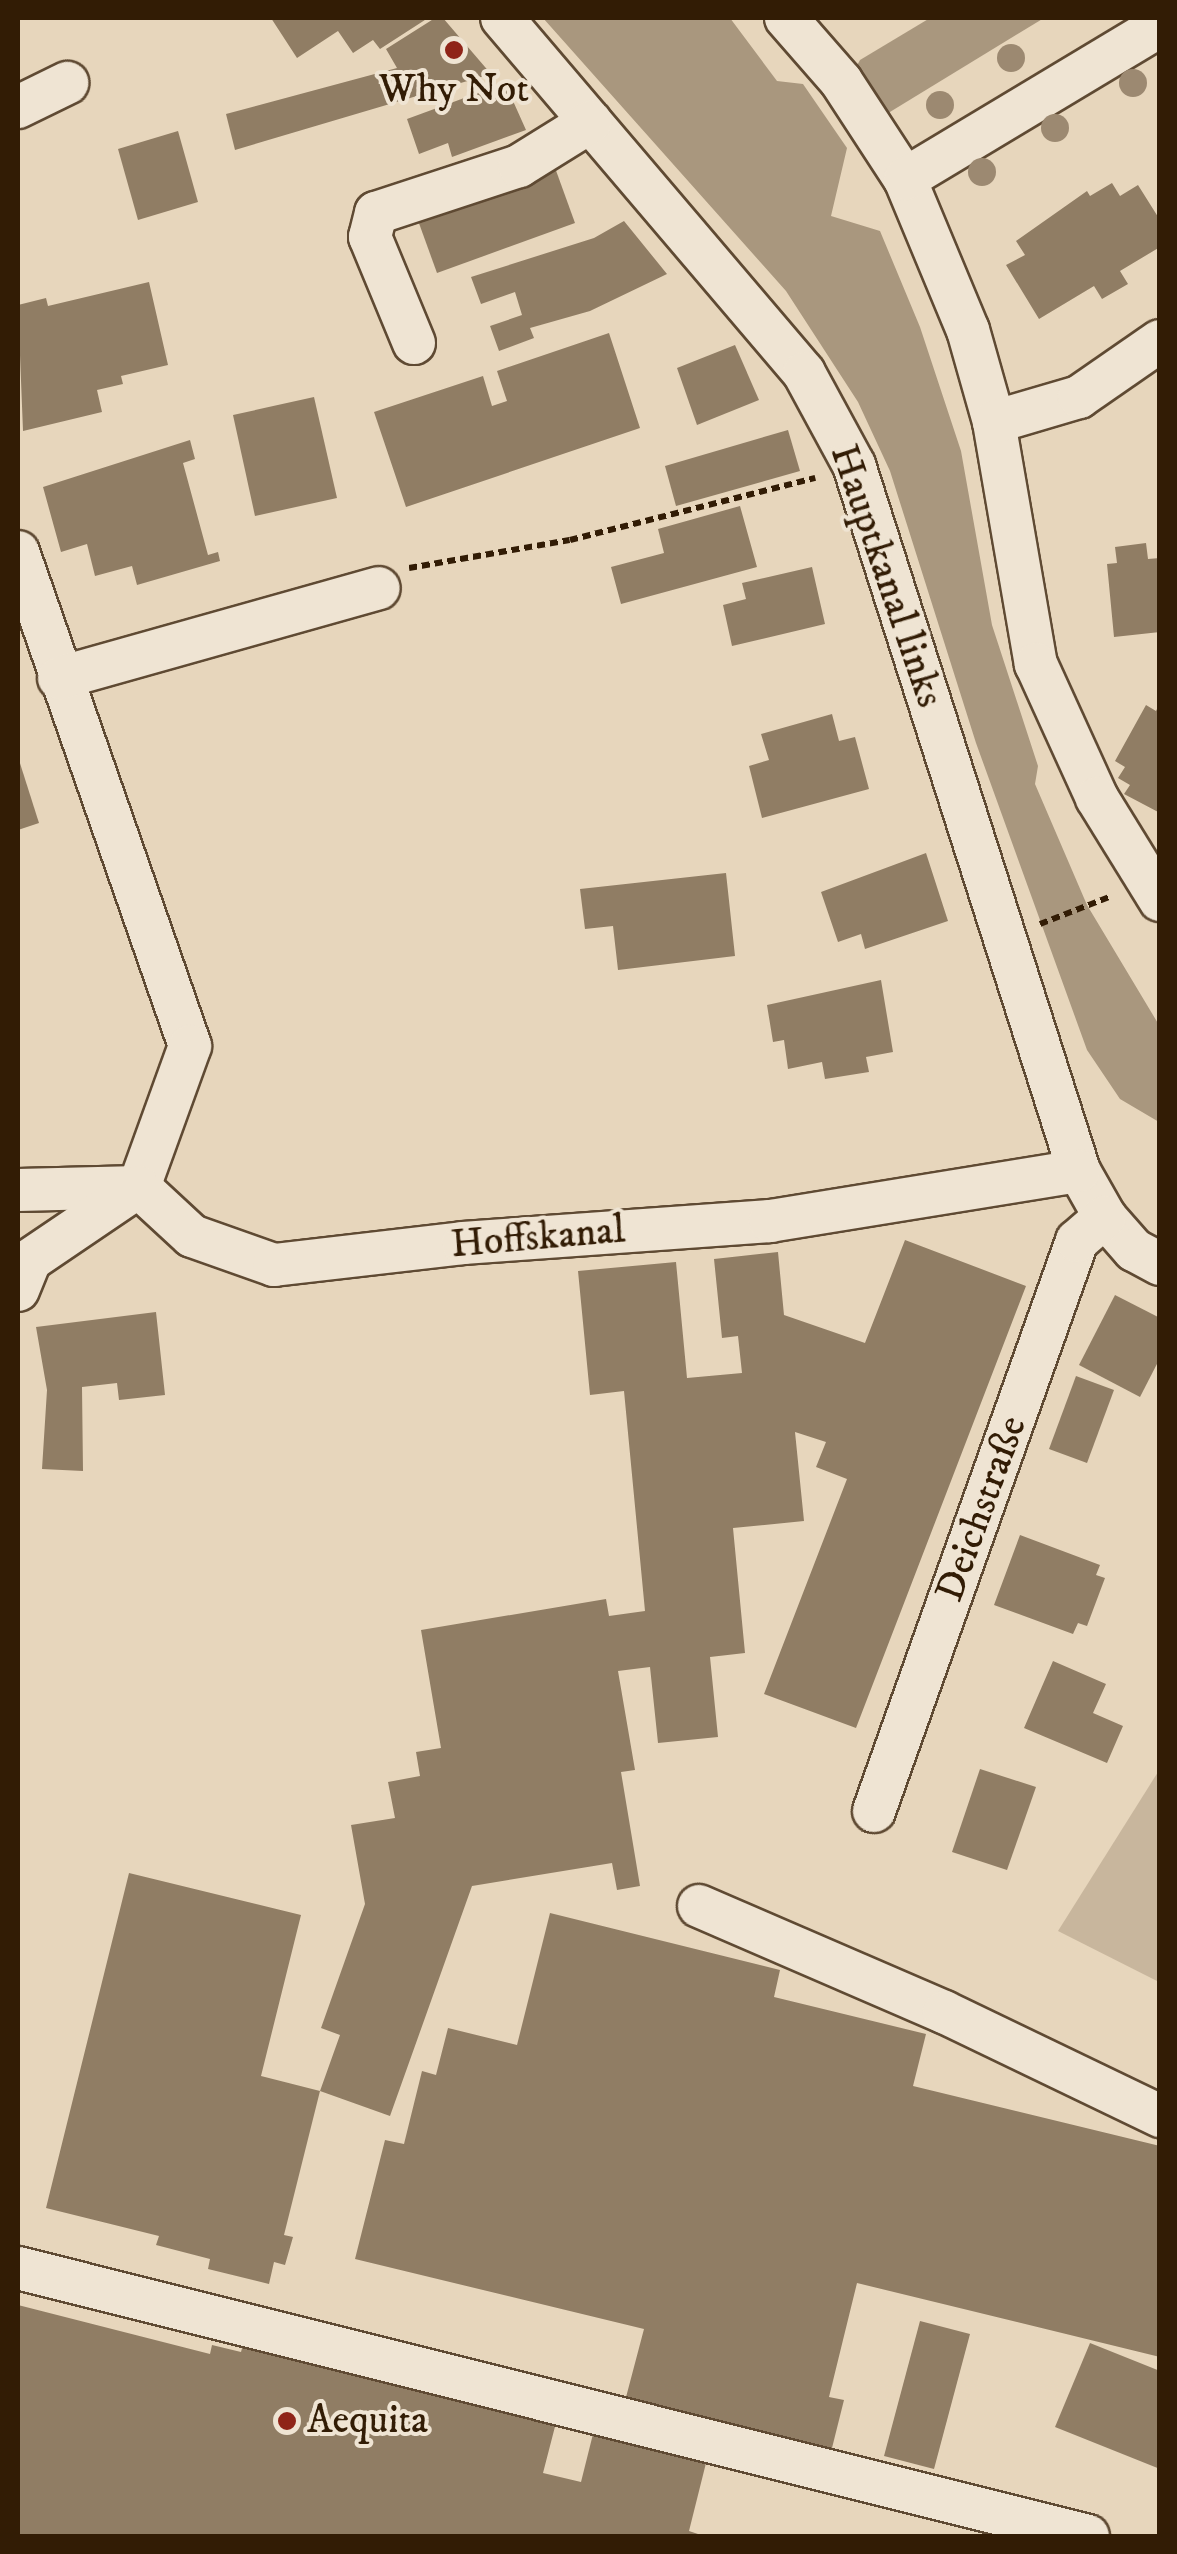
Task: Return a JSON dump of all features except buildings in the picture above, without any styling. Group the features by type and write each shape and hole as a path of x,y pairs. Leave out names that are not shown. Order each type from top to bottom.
{"street":[{"name":"Hauptkanal links","path":"502,18 804,373 854,465 1080,1171 1105,1217 1134,1250 1160,1264"},
{"path":"786,18 841,81 905,179 968,330 994,422 1036,664 1096,798 1160,900"},
{"path":"905,179 1160,26"},
{"path":"18,106 67,83"},
{"path":"414,343 370,237 376,213 518,166 590,122"},
{"path":"994,422 1079,397 1160,341"},
{"path":"18,552 190,1046 138,1187 30,1260 18,1290"},
{"path":"59,678 379,588"},
{"name":"Hoffskanal","path":"138,1187 192,1236 274,1265 463,1243 770,1220 1080,1171"},
{"path":"18,1190 138,1187"},
{"name":"Deichstraße","path":"874,1812 1077,1241 1105,1217"},
{"path":"699,1906 944,2012 1160,2116"},
{"path":"18,2268 1088,2536"}],"path":[{"path":"815,458 829,490"},
{"path":"379,588 415,564 570,540 823,476"},
{"path":"1028,929 1106,899"}],"shaded area":[{"path":"543,18 730,18 777,81 803,84 847,148 831,216 880,231 920,327 961,451 992,625 1038,766 1035,784 1087,905 1159,1025 1159,1122 1120,1099 1087,1050 976,743 890,471 858,402 786,291"},
{"path":"930,18 1044,18 885,115 854,71 860,60"},
{"path":"1160,1773 1159,1982 1058,1931"}],"place":[{"name":"Why Not","path":"454,50"},
{"name":"Aequita","path":"287,2421"}]}
